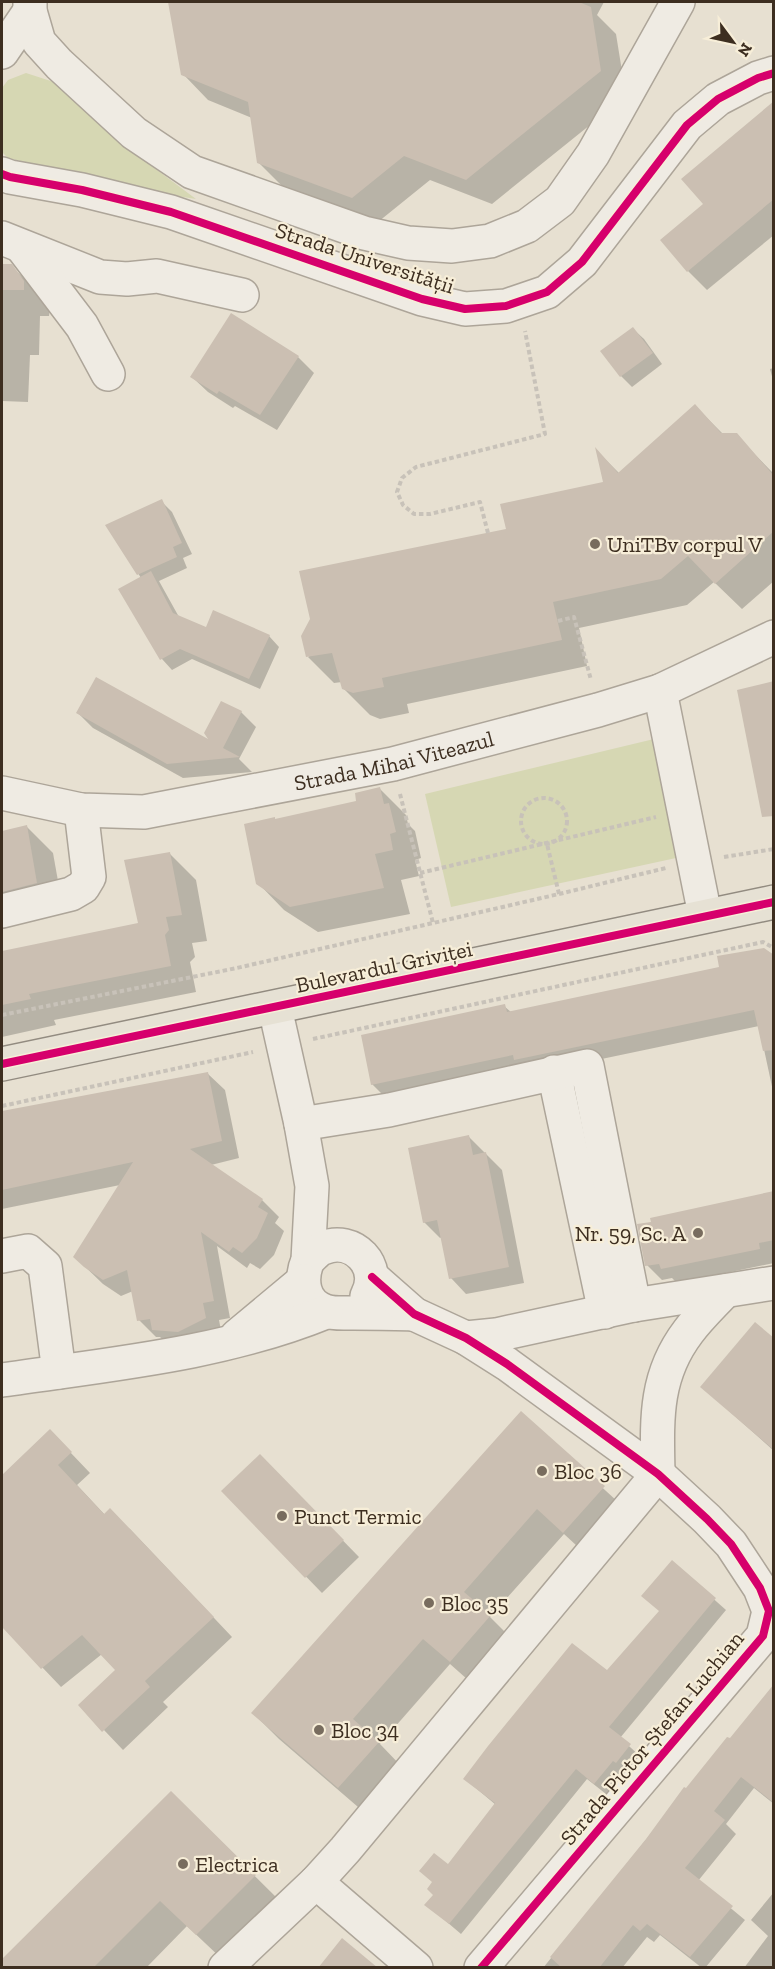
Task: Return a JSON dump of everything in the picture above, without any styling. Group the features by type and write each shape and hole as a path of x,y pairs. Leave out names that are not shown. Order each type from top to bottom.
{"main road":[{"name":"Bulevardul Griviței","path":"2,1064 774,902"}],"street":[{"name":"Strada Universității","path":"30,6 39,42 59,64 134,133 192,172 364,233 408,243 452,246 490,241 527,226 560,201 593,154 678,2"},
{"name":"Strada Universității","path":"2,52 30,6"},
{"name":"Strada Universității","path":"2,174 82,190 171,212 422,299 465,309 506,306 547,292 582,262 687,126 718,99 758,78 774,74"},
{"path":"11,242 100,278 127,279 158,276 242,295"},
{"path":"11,242 82,326 108,374"},
{"name":"Strada Mihai Viteazul","path":"2,793 81,810 144,812 393,764 598,710 660,691 774,637"},
{"path":"660,691 705,915"},
{"path":"2,911 71,894 83,887 89,877 81,810"},
{"path":"275,1008 301,1124 312,1186 306,1271 310,1301 336,1312 414,1314"},
{"path":"301,1124 389,1110 587,1066 620,1309"},
{"path":"554,1072 620,1309"},
{"path":"312,1186 346,1245"},
{"path":"2,1380 227,1345 356,1308 364,1301 370,1290 372,1276 365,1258 357,1250 346,1245 334,1244 321,1249 306,1271 227,1345"},
{"path":"2,1256 28,1251 45,1266 58,1372"},
{"path":"372,1276 414,1314"},
{"path":"466,1338 496,1335 620,1309 774,1283"},
{"path":"225,1968 316,1882 658,1474 657,1423 660,1388 688,1332 725,1290"},
{"name":"Strada Pictor Ștefan Luchian","path":"414,1314 466,1338 507,1364 658,1474 731,1544 760,1588 769,1611 768,1640 481,1968"},
{"path":"316,1882 416,1968"}],"path":[{"path":"488,532 480,502 430,514 414,514 403,505 397,492 402,478 416,467 545,434 518,301"},
{"path":"558,621 574,617 588,671"},
{"path":"393,764 433,923"},
{"path":"541,798 555,801 565,812 567,818 559,838 547,844 531,840 522,828 522,812 527,805 541,798"},
{"path":"420,873 685,809"},
{"path":"547,844 559,894"},
{"path":"2,1015 237,968 695,861 774,849"},
{"path":"2,1106 763,942 774,948"}],"green space":[{"path":"26,73 60,84 118,141 196,199 157,193 8,158 2,152 2,88 8,80"},
{"path":"654,739 676,858 451,907 425,794"}],"building":[{"path":"168,2 579,2 591,7 601,71 466,180 404,156 352,198 257,163 248,102 181,75"},
{"path":"774,101 774,199 687,272 660,240 703,204 681,179"},
{"path":"2,264 12,264 24,281 24,290 2,290"},
{"path":"231,313 299,356 260,415 219,391 217,394 190,377"},
{"path":"633,327 653,353 620,377 600,351"},
{"name":"UniTBv corpul V","path":"695,404 721,433 737,433 774,476 774,531 715,584 688,556 661,579 553,602 562,640 382,678 384,687 353,693 342,689 332,653 306,657 301,636 310,619 299,571 506,529 500,504 603,482 595,447 618,473"},
{"path":"162,499 182,543 173,547 177,557 137,575 105,525"},
{"path":"151,571 173,613 206,627 213,610 270,635 249,679 180,649 160,660 118,589"},
{"path":"96,677 208,739 204,733 221,701 242,711 223,748 240,757 167,764 76,713"},
{"path":"774,681 774,816 762,817 737,690"},
{"path":"380,787 384,804 389,803 396,832 390,834 393,850 375,854 384,888 290,907 256,884 244,824 356,801 355,793"},
{"path":"27,825 37,883 2,892 2,831"},
{"path":"170,852 182,915 166,917 169,930 165,935 171,966 29,994 31,999 2,1005 2,951 138,923 124,860"},
{"path":"764,948 774,955 774,1050 763,1051 754,1010 514,1060 513,1055 371,1085 361,1035 505,1004 507,1012 719,967 717,956"},
{"path":"208,1072 222,1141 190,1149 263,1199 258,1207 268,1213 257,1238 242,1253 233,1247 229,1252 201,1232 214,1301 203,1303 206,1318 178,1332 152,1330 150,1319 137,1321 127,1270 103,1280 73,1257 133,1162 2,1190 2,1111"},
{"path":"469,1135 473,1155 486,1152 509,1267 449,1279 437,1220 423,1223 408,1148"},
{"name":"Nr. 59, Sc. A","path":"774,1191 774,1240 759,1243 760,1249 661,1269 659,1264 645,1266 637,1224 651,1222 650,1218"},
{"path":"755,1322 774,1338 774,1450 700,1387"},
{"path":"521,1411 605,1486 563,1533 537,1509 464,1592 491,1615 450,1662 423,1639 353,1719 379,1742 338,1788 251,1713"},
{"path":"50,1429 72,1452 58,1465 104,1514 110,1508 214,1617 145,1681 150,1687 102,1732 78,1705 115,1670 82,1635 41,1669 2,1627 2,1475"},
{"name":"Punct Termic","path":"260,1454 344,1540 305,1578 221,1491"},
{"path":"672,1560 716,1598 609,1727 631,1744 616,1763 613,1761 594,1784 576,1769 449,1924 424,1905 433,1895 427,1889 432,1882 419,1871 434,1853 448,1864 495,1803 463,1779 572,1643 607,1670 659,1611 641,1596"},
{"path":"774,1684 774,1803 741,1777 714,1811 725,1820 685,1868 733,1906 690,1957 647,1924 640,1931 633,1925 599,1968 562,1968 550,1957 646,1839 684,1787 686,1788 727,1737 730,1738"},
{"path":"171,1791 256,1875 196,1935 160,1901 93,1968 2,1968 2,1959"},
{"path":"342,1938 378,1968 318,1968"}],"cycle path":[{"path":"2,174 82,190 171,212 422,299 465,309 506,306 547,292 582,262 687,125 718,99 758,78 774,73"},
{"path":"2,1064 774,902"},
{"path":"372,1277 414,1314 466,1338 507,1364 658,1474 731,1544 760,1588 769,1611 763,1636 481,1968"}],"place":[{"name":"UniTBv corpul V","path":"595,544"},
{"name":"Nr. 59, Sc. A","path":"698,1233"},
{"name":"Bloc 36","path":"542,1471"},
{"name":"Punct Termic","path":"282,1516"},
{"name":"Bloc 35","path":"429,1603"},
{"name":"Bloc 34","path":"319,1730"},
{"name":"Electrica","path":"183,1864"}]}
